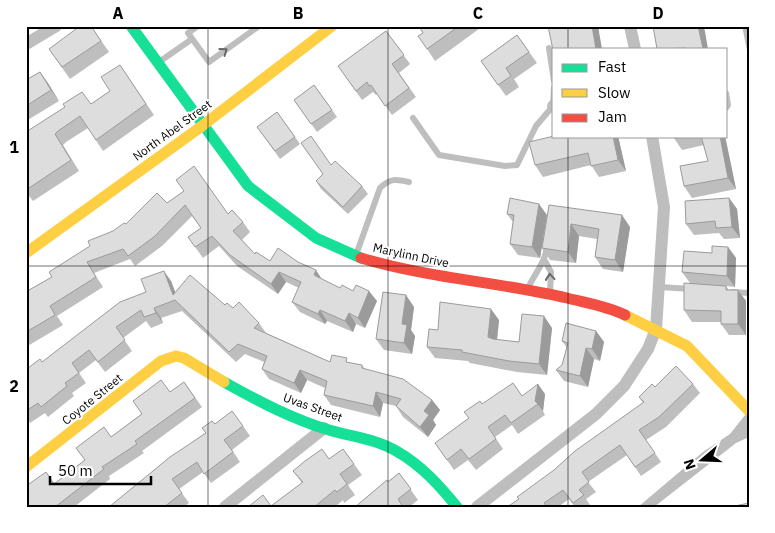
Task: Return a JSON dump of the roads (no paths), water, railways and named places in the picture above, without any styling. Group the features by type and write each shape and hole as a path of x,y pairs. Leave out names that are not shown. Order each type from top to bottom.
{"street":[{"path":"26,44 56,26"},
{"name":"Marylinn Drive","path":"132,26 202,126 248,186 316,238 355,256 392,268 550,294 614,309 687,346 747,409"},
{"name":"North Abel Street","path":"26,253 202,126 332,26"},
{"path":"630,26 635,48"},
{"path":"477,507 610,400 637,368 648,349 656,329 664,207 652,138"},
{"name":"Uvas Street","path":"176,356 184,358 240,393 324,428 370,439 392,447 413,460 434,479 457,507"},
{"name":"Coyote Street","path":"26,468 161,361 176,356"},
{"path":"225,507 324,428"}],"lane":[{"path":"198,26 188,33 209,62 259,26"},
{"path":"158,63 192,39"},
{"path":"549,48 552,68"},
{"path":"413,118 439,155 504,166 517,165 536,126 552,108"},
{"path":"355,256 380,188 387,181 395,179 409,182"},
{"path":"528,290 536,270 545,261 549,234"},
{"path":"545,261 551,272 550,294"},
{"path":"659,287 704,290"},
{"path":"722,291 749,293"}]}
